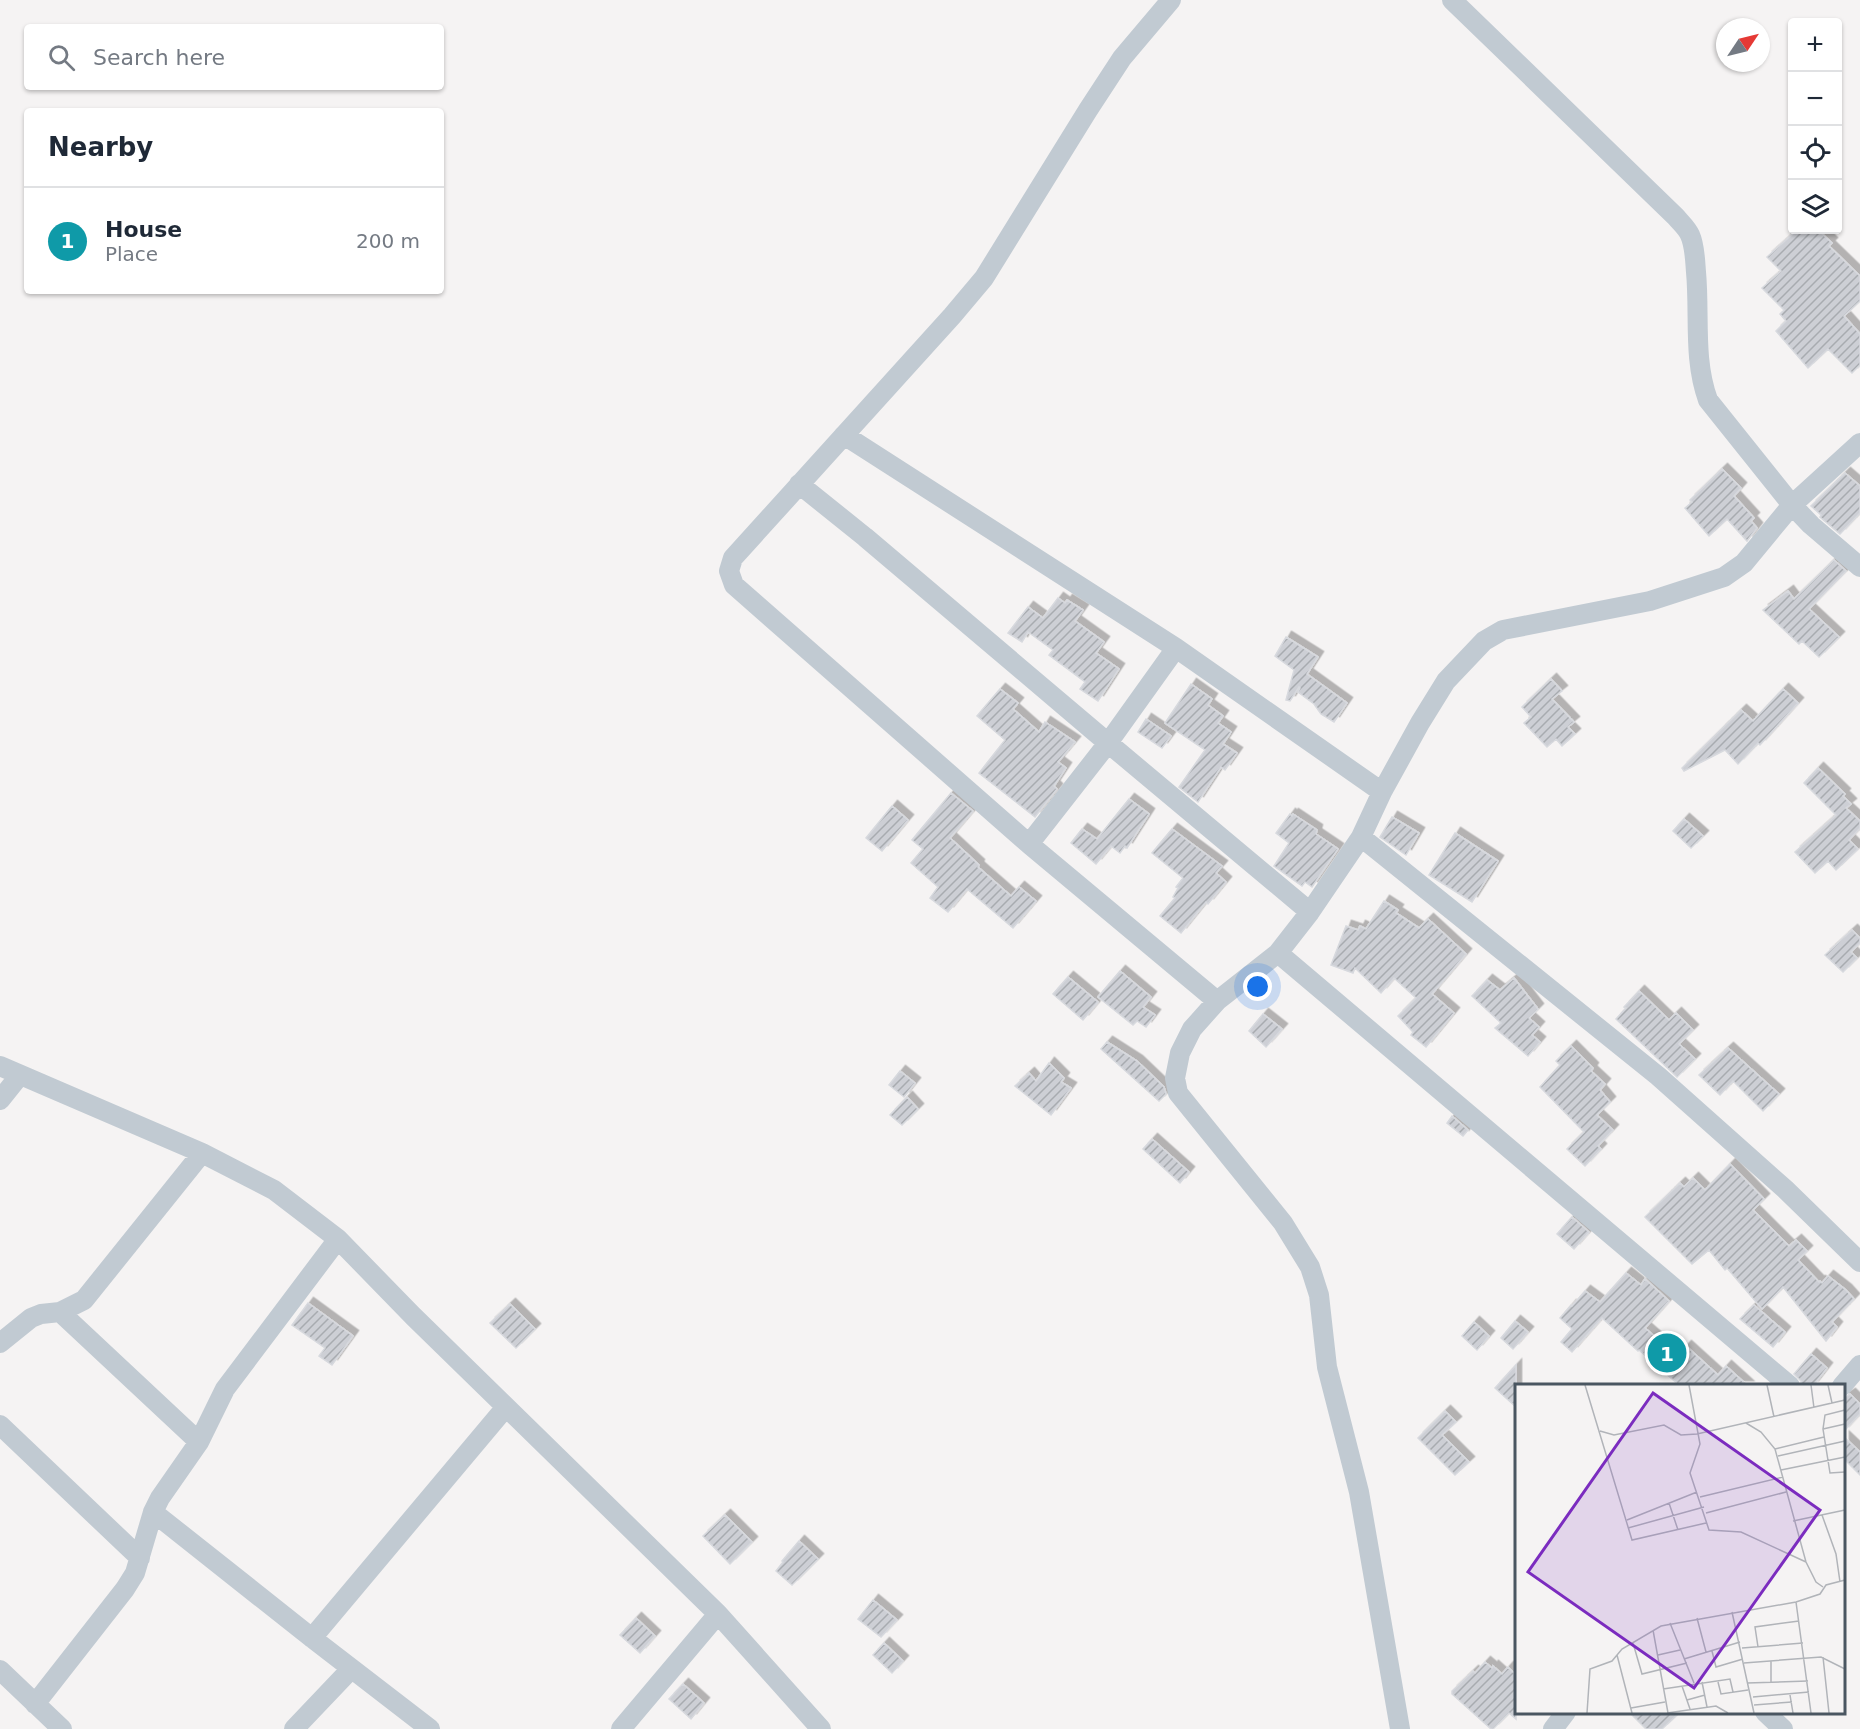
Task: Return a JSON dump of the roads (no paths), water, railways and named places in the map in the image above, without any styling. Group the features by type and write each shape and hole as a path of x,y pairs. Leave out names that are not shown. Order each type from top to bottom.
{"street":[{"path":"1171,0 1122,58 984,278 733,558 729,571 734,585 1029,844 1216,1002"},
{"path":"1452,0 1687,230 1694,248 1699,368 1708,400 1792,505 1811,525 1860,567"},
{"path":"844,435 1176,648 1382,792"},
{"path":"1400,1729 1359,1492 1327,1367 1319,1294 1310,1267 1283,1223 1178,1093 1175,1078 1180,1053 1192,1029 1216,1002 1278,954 1310,912 1361,837 1382,792 1446,681 1484,641 1503,630 1650,601 1724,577 1744,563 1792,505 1860,443"},
{"path":"799,484 1310,912"},
{"path":"1029,844 1176,648"},
{"path":"1361,837 1658,1076 1785,1189 1860,1262"},
{"path":"1278,954 1788,1384"},
{"path":"0,1066 202,1153 274,1190 338,1239 718,1614 821,1729"},
{"path":"0,1100 20,1075"},
{"path":"0,1343 31,1318 60,1311 84,1300 202,1153"},
{"path":"35,1704 135,1573 153,1512 160,1498 199,1442 225,1389 338,1239"},
{"path":"60,1311 199,1442"},
{"path":"1844,1384 1860,1365"},
{"path":"312,1638 506,1407"},
{"path":"0,1425 140,1558"},
{"path":"153,1512 430,1729"},
{"path":"621,1729 718,1614"},
{"path":"294,1729 351,1669"},
{"path":"0,1670 62,1729"},
{"path":"1553,1729 1565,1714"},
{"path":"1767,1714 1783,1729"}],"place":[{"name":"House","path":"1667,1353"}]}
